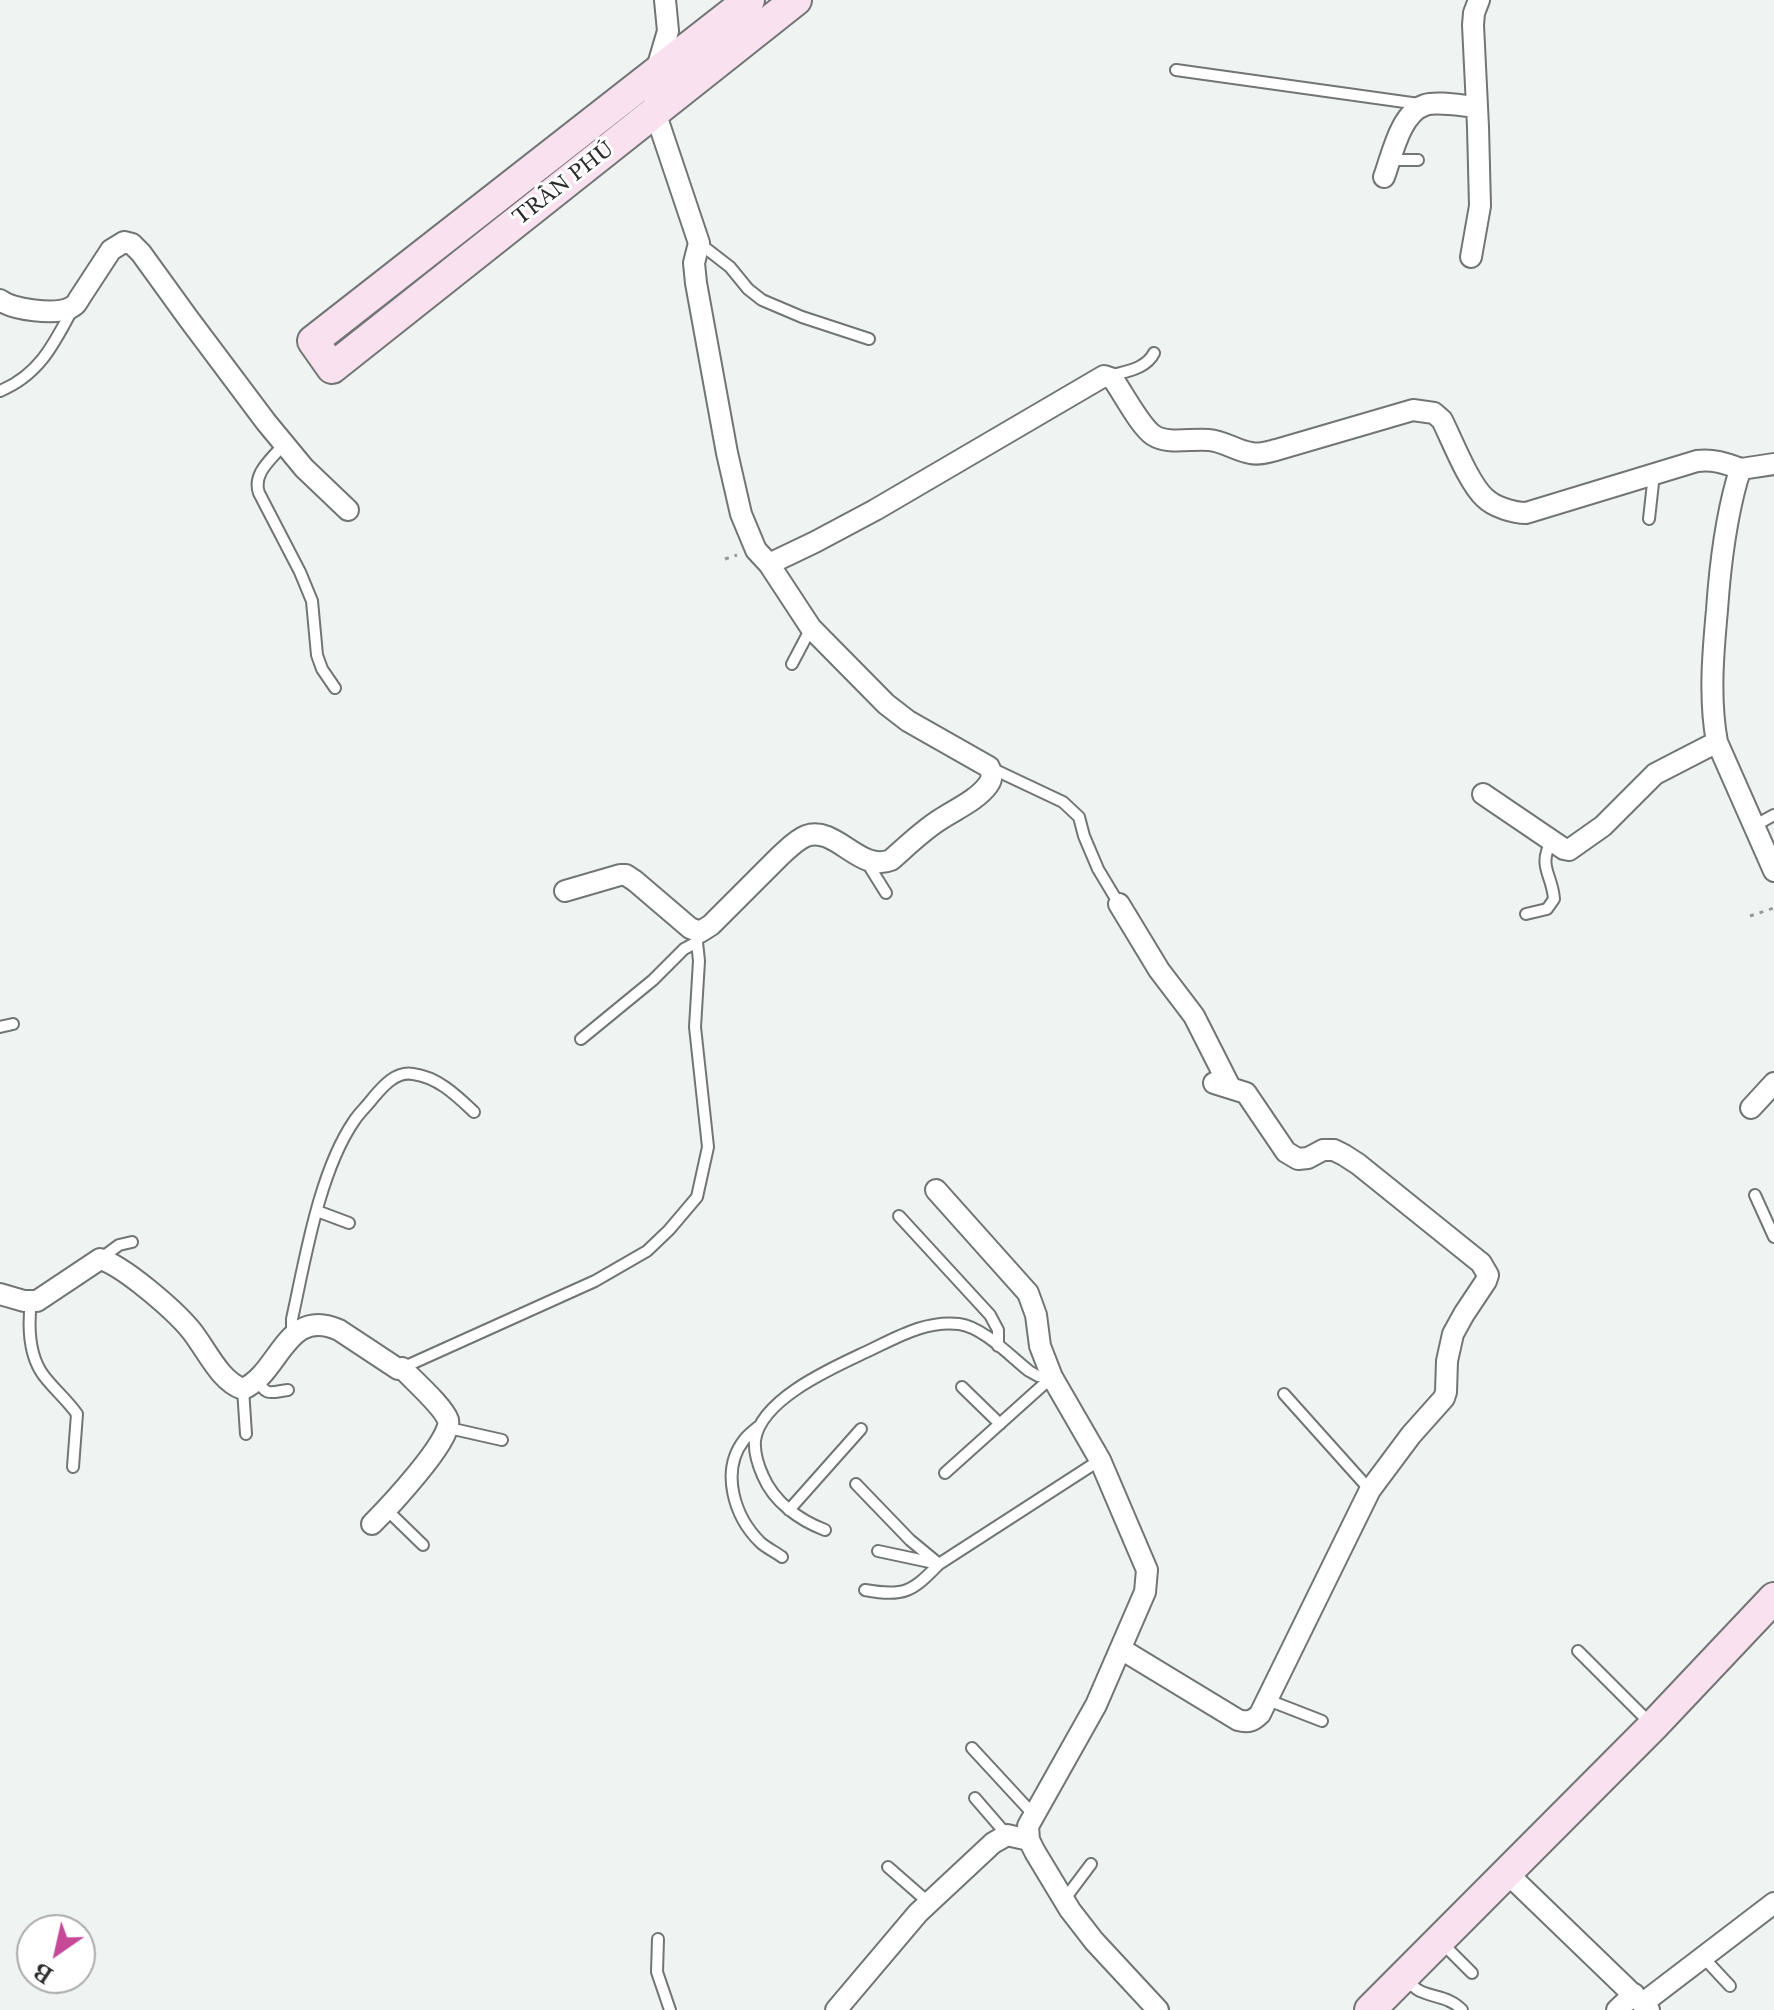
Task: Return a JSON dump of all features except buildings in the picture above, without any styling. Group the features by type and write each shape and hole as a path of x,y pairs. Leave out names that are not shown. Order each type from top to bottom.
{"main road":[{"name":"TRẦN PHÚ","path":"749,0 313,341 332,368 796,0"},
{"path":"1370,2010 1653,1726 1774,1598"}],"street":[{"path":"565,891 626,875 699,937 780,856 808,835 831,839 868,861 891,860 939,820 976,797 988,785 992,771 908,721 886,704 811,628 769,564 756,550 741,514 727,453 695,273 699,243 655,112 655,75 668,31 665,0"},
{"path":"1471,257 1480,206 1473,25 1479,0"},
{"path":"1387,169 1402,127 1411,113 1425,105 1477,107"},
{"path":"0,300 18,308 42,310 55,311 74,306 111,250 124,242 132,244 284,444 348,510"},
{"path":"769,564 875,510 1099,379 1108,377 1113,379 1146,428 1155,436 1170,440 1207,439 1250,453 1276,450 1413,410 1434,413 1442,420 1472,481 1485,498 1519,513 1707,460 1741,469 1774,464"},
{"path":"1741,469 1722,553 1713,656 1714,727 1717,742 1774,871"},
{"path":"1483,794 1569,850 1618,813 1655,774 1717,742"},
{"path":"1119,904 1159,970 1194,1016 1222,1085 1246,1093 1286,1152 1298,1159 1308,1158 1323,1150 1334,1150 1344,1155 1481,1263 1488,1275 1453,1334 1444,1398 1411,1435 1370,1490 1260,1714 1246,1723 1238,1720 1121,1649"},
{"path":"1751,1108 1774,1083"},
{"path":"936,1190 1028,1293 1036,1315 1040,1346 1052,1377 1100,1460 1147,1570 1145,1592 1087,1724 1028,1826 1029,1840 1064,1900 1094,1941 1158,2010"},
{"path":"0,1294 31,1301 45,1297 100,1259 121,1269 180,1317 229,1383 251,1384 292,1335 307,1327 330,1325 339,1330 398,1369 402,1368 443,1411 448,1421 449,1428 438,1447 379,1517"},
{"path":"836,2010 928,1902 993,1843 1007,1835 1029,1840"},
{"path":"1506,1872 1642,2002"},
{"path":"1617,2010 1642,2002 1770,1913"}],"lane":[{"path":"1176,70 1425,105"},
{"path":"1387,169 1418,160"},
{"path":"699,243 730,267 762,300 869,339"},
{"path":"0,391 23,380 40,363 56,342 74,306"},
{"path":"1108,377 1145,364 1154,353"},
{"path":"284,444 258,474 256,483 312,601 317,655 335,688"},
{"path":"1649,519 1654,474"},
{"path":"792,664 811,628"},
{"path":"989,767 1063,802 1079,817 1098,869 1119,904"},
{"path":"1754,826 1774,815"},
{"path":"1526,914 1547,909 1554,899 1544,861 1552,840"},
{"path":"868,861 886,893"},
{"path":"581,1039 653,980 699,937"},
{"path":"402,1368 625,1265 647,1251 697,1197 708,1147 695,1027 699,937"},
{"path":"0,1027 13,1024"},
{"path":"292,1335 292,1319 317,1211 337,1152 354,1120 383,1086 399,1075 412,1073 446,1087 474,1112"},
{"path":"1755,1195 1774,1237"},
{"path":"317,1211 349,1223"},
{"path":"899,1216 990,1315 998,1330 998,1346"},
{"path":"100,1259 119,1245 132,1242"},
{"path":"31,1301 29,1319 35,1359 43,1374 77,1414 73,1467"},
{"path":"825,1530 789,1510 768,1489 755,1450 755,1438 760,1426 771,1411 794,1391 849,1360 916,1329 934,1324 960,1324 979,1330 1029,1371 1038,1376 1052,1377"},
{"path":"945,1473 1052,1377"},
{"path":"246,1434 251,1384 268,1392 288,1390"},
{"path":"962,1387 1000,1424"},
{"path":"1284,1394 1370,1490"},
{"path":"760,1426 745,1438 736,1453 731,1485 740,1516 761,1542 782,1557"},
{"path":"449,1428 502,1440"},
{"path":"789,1510 861,1429"},
{"path":"865,1590 890,1594 918,1585 939,1564 1100,1460"},
{"path":"856,1484 910,1540 939,1564"},
{"path":"379,1517 423,1545"},
{"path":"878,1551 939,1564"},
{"path":"1578,1651 1653,1726"},
{"path":"1268,1700 1322,1721"},
{"path":"972,1748 1033,1814"},
{"path":"975,1798 1007,1835"},
{"path":"1064,1900 1091,1864"},
{"path":"888,1867 928,1902"},
{"path":"658,1939 657,1972 670,2010"},
{"path":"1440,1941 1472,1973"},
{"path":"1703,1957 1730,1986"},
{"path":"1403,1977 1421,1992 1446,1999 1462,2010"}],"path":[{"path":"1750,916 1774,908"}]}
